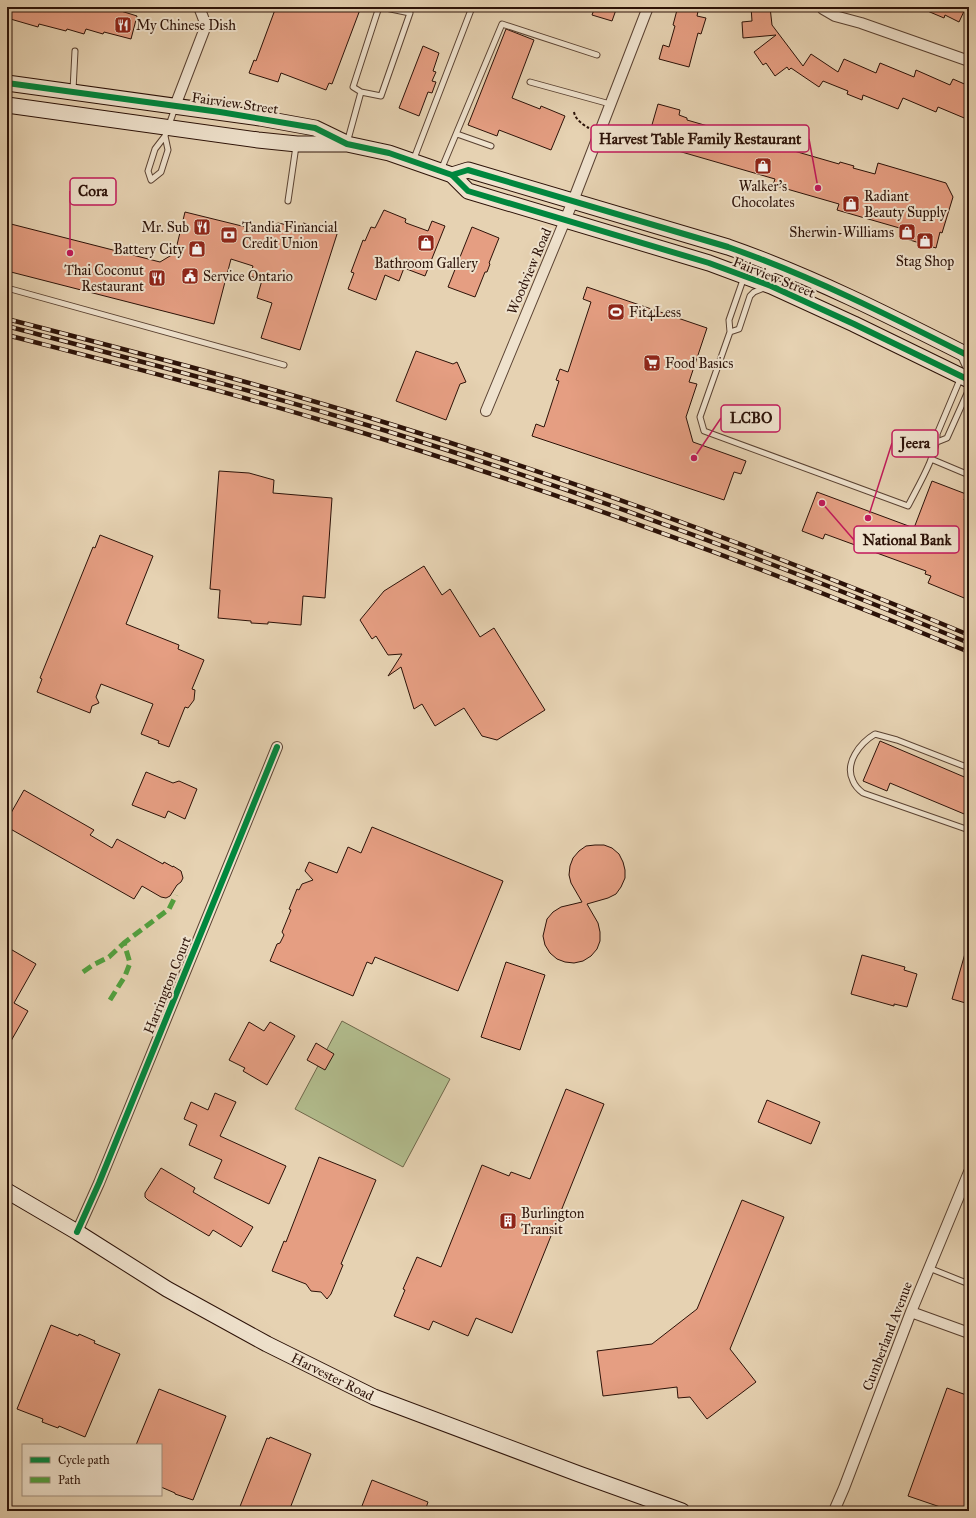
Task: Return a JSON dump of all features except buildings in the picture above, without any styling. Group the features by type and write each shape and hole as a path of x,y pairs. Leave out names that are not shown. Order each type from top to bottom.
{"main road":[{"name":"Fairview Street","path":"7,84 233,114 315,128 347,144"},
{"name":"Fairview Street","path":"7,105 166,132 297,144 347,144 389,153 446,173 468,191 709,264 770,286 854,324 967,380"},
{"name":"Fairview Street","path":"446,173 468,170 728,247 832,289 963,353"},
{"name":"Harvester Road","path":"7,1190 167,1289 267,1344 374,1397 682,1511"}],"street":[{"path":"175,106 204,28 204,20 199,7"},
{"name":"Woodview Road","path":"486,411 565,221 648,7"},
{"path":"823,7 823,9 835,16 861,23 969,61"},
{"name":"Harrington Court","path":"77,1232 99,1183 277,747"},
{"name":"Cumberland Avenue","path":"834,1511 911,1312 969,1172"},
{"path":"911,1312 969,1333"}],"lane":[{"path":"380,7 410,13 381,96 361,92 353,87 380,7"},
{"path":"413,162 471,10"},
{"path":"446,173 457,134 502,24 597,55"},
{"path":"72,93 75,52"},
{"path":"530,82 610,104"},
{"path":"347,144 361,92"},
{"path":"166,132 168,150 161,172 151,180 148,171 155,149 166,132 175,106"},
{"path":"457,134 491,146"},
{"path":"288,201 297,144"},
{"path":"785,269 744,277 729,320 730,332 700,417 704,431 908,506 931,459 937,442 936,434 967,380"},
{"path":"730,332 739,329 750,296 759,290 770,286"},
{"path":"7,288 284,365"},
{"path":"937,442 947,438 967,380 963,353"},
{"path":"931,459 969,475"},
{"path":"969,768 898,740 875,734 860,746 854,757 851,769 852,780 863,793 969,830"},
{"path":"929,1268 969,1284"}],"path":[{"path":"574,112 575,116 584,125 599,133"}],"green space":[{"path":"342,1021 450,1079 403,1167 295,1109"}],"railway":[{"path":"7,319 247,382 464,447 682,522 826,577 969,635"},
{"path":"7,326 295,404 463,455 682,531 826,585 969,643"},
{"path":"7,335 240,397 400,444 482,471 646,527 727,557 889,619 969,652"}],"marked path":[{"path":"110,1000 125,976 130,963 124,943 169,909 176,895"},
{"path":"83,972 109,957 124,943"}],"cycle path":[{"path":"7,83 220,112 315,128 347,144 389,153 452,175 468,191 709,263 771,286 854,324 969,380"},
{"path":"452,175 468,170 728,247 759,258 820,284 969,356"},
{"path":"77,1232 99,1183 277,747"}],"place":[{"name":"My Chinese Dish","path":"123,25"},
{"name":"Walker's Chocolates","path":"763,166"},
{"name":"Harvest Table Family Restaurant","path":"818,188"},
{"name":"Radiant Beauty Supply","path":"851,204"},
{"name":"Mr. Sub","path":"202,227"},
{"name":"Sherwin-Williams","path":"907,232"},
{"name":"Tandia Financial Credit Union","path":"229,235"},
{"name":"Stag Shop","path":"925,241"},
{"name":"Bathroom Gallery","path":"426,243"},
{"name":"Battery City","path":"197,249"},
{"name":"Cora","path":"70,253"},
{"name":"Service Ontario","path":"190,276"},
{"name":"Thai Coconut Restaurant","path":"157,278"},
{"name":"Fit4Less","path":"616,312"},
{"name":"Food Basics","path":"652,363"},
{"name":"LCBO","path":"694,458"},
{"name":"National Bank","path":"822,503"},
{"name":"Jeera","path":"868,518"},
{"name":"Burlington Transit","path":"508,1221"}]}
